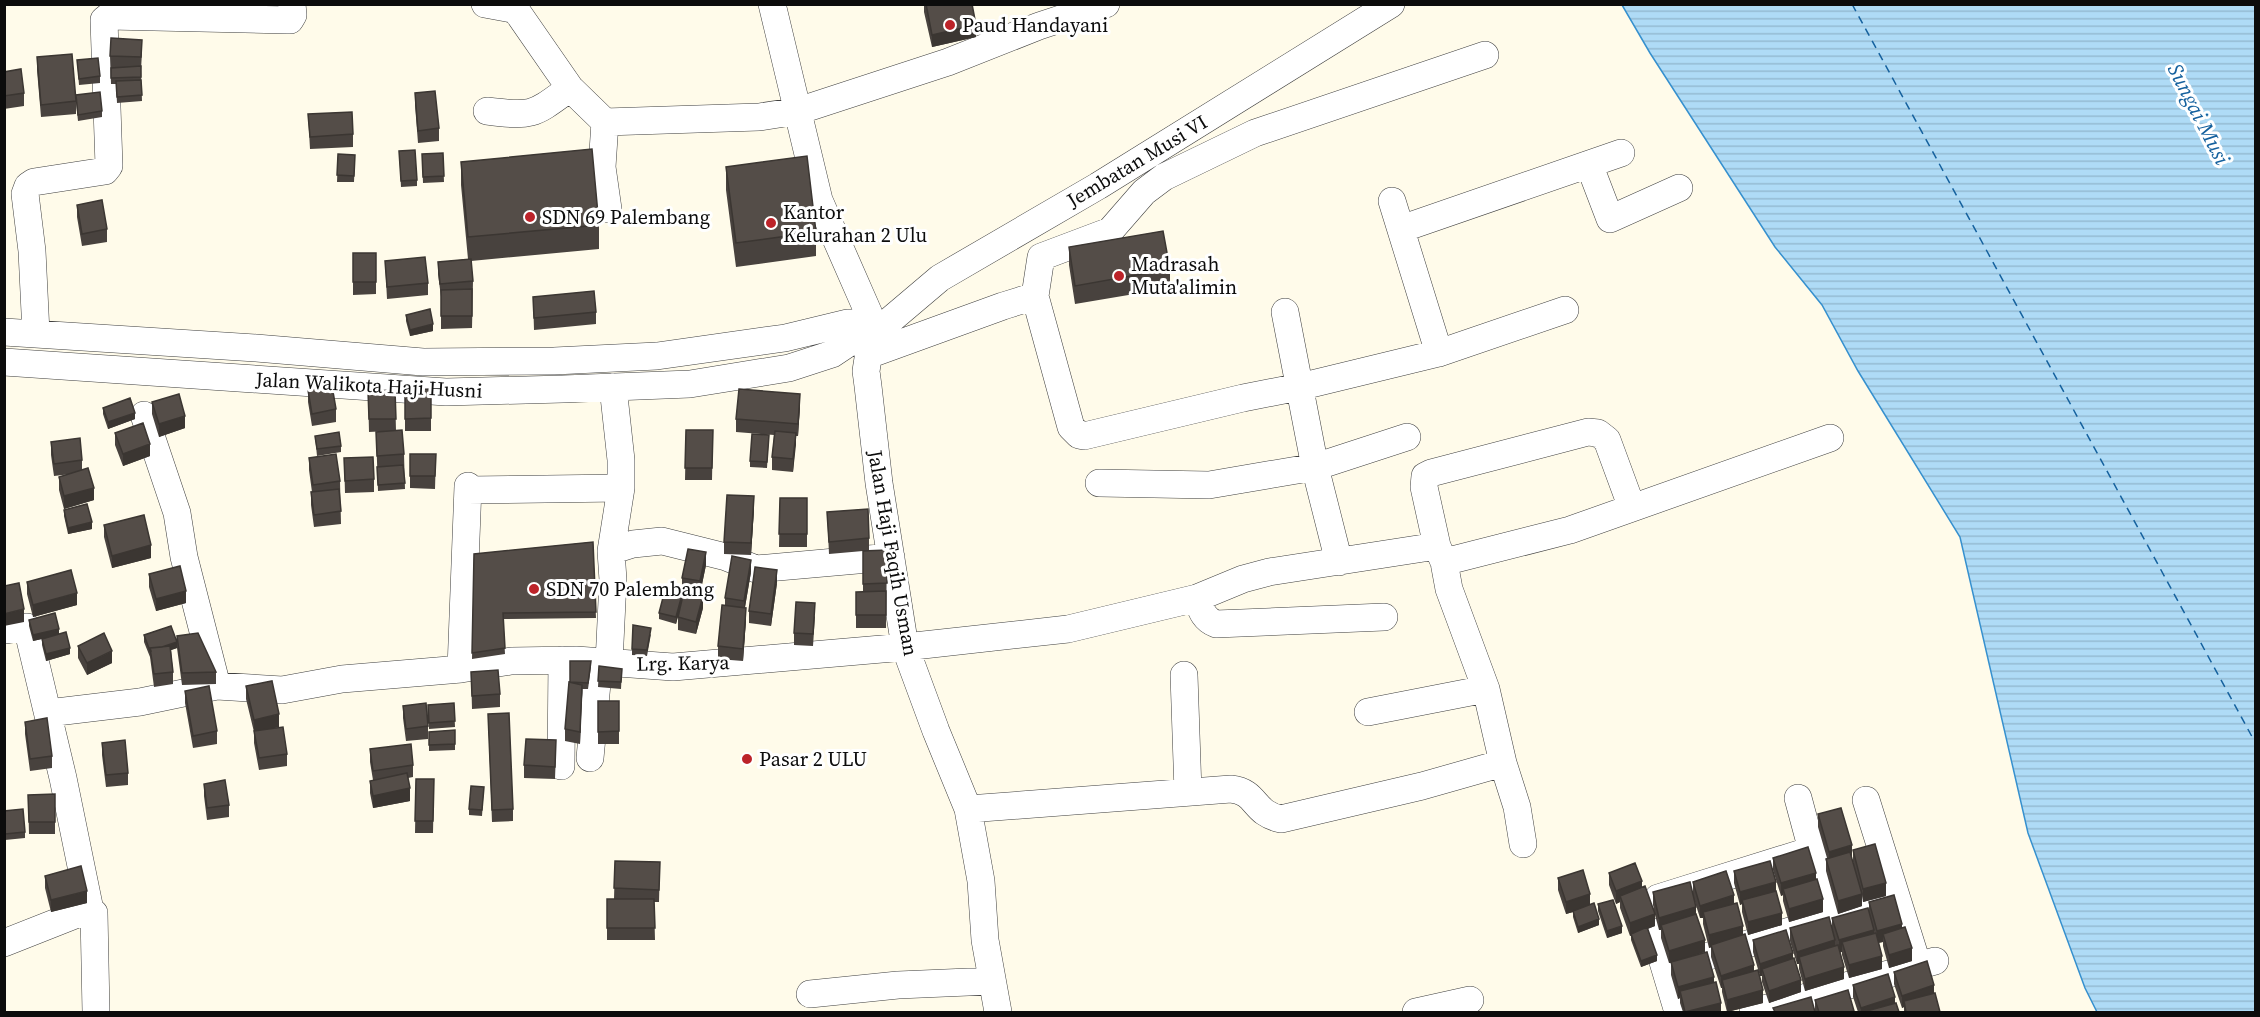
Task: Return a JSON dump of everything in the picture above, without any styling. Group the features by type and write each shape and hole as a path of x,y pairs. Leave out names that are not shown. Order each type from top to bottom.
{"street":[{"path":"36,333 32,251 25,194 28,186 34,182 105,171 109,166 104,20 109,16 290,20 293,15 292,4"},
{"path":"485,4 512,9 518,13 570,88 605,122 759,117 798,111 948,62 1038,15 1106,4"},
{"name":"Jalan Haji Faqih Usman","path":"772,4 819,200 872,329 866,371 880,491 905,647 968,809 981,881 985,940 998,1012"},
{"name":"Jembatan Musi VI","path":"872,329 939,278 1098,186 1391,4"},
{"path":"1485,56 1255,133 1164,177 1144,192 1110,231 1041,257 1035,296 1071,427 1078,435 1084,436 1242,398 1299,387 1439,353 1565,310"},
{"path":"487,111 517,115 530,114 540,110 570,88"},
{"path":"605,122 602,167 608,209"},
{"path":"1401,229 1621,153"},
{"path":"1589,164 1610,219 1679,188"},
{"path":"1392,201 1439,353"},
{"path":"872,329 1003,306 1035,296"},
{"path":"1285,312 1316,467 1339,562"},
{"name":"Jalan Walikota Haji Husni","path":"4,332 423,362 543,362 657,356 785,338 847,323 872,329"},
{"name":"Jalan Walikota Haji Husni","path":"4,362 446,392 613,387 690,384 789,368 832,354 872,329"},
{"path":"590,758 604,662 612,580 611,551 621,488 621,460 613,387"},
{"path":"144,415 177,513 184,557 217,686"},
{"path":"1523,844 1517,807 1503,763 1486,689 1449,589 1424,487 1425,477 1431,473 1579,434 1598,433 1607,440 1632,508"},
{"path":"1099,483 1209,484 1316,467 1407,437"},
{"name":"Lrg. Karya","path":"48,713 140,702 217,686 282,690 342,680 461,669 511,661 562,660 673,667 905,647 1068,628 1197,598 1222,587 1269,572 1339,562 1440,554 1570,530 1830,438"},
{"path":"461,669 468,488 621,488"},
{"path":"611,551 633,544 662,541 726,557 756,569 891,557"},
{"path":"1197,598 1207,620 1216,624 1384,617"},
{"path":"4,630 27,627 48,713 90,910 95,917 96,1012"},
{"path":"561,766 562,660"},
{"path":"1184,675 1188,792"},
{"path":"1368,712 1486,689"},
{"path":"968,809 1240,790 1248,794 1264,814 1281,819 1422,786 1503,763"},
{"path":"1798,798 1830,917"},
{"path":"1753,1012 1926,963 1896,898 1866,800"},
{"path":"1658,897 1812,850"},
{"path":"1667,969 1896,898"},
{"path":"4,943 90,910"},
{"path":"1654,932 1667,969 1678,1012"},
{"path":"810,994 898,985 992,981"},
{"path":"1416,1012 1470,1000"}],"water":[{"name":"Sungai Musi","path":"1622,5 2255,5 2255,1012 2097,1012 2085,988 2028,833 1960,537 1858,371 1822,305 1775,247 1650,53"}],"building":[{"name":"Paud Handayani","path":"926,4 972,4 976,25 932,35"},
{"path":"111,38 142,40 141,57 110,56"},
{"path":"72,54 76,101 41,105 37,57"},
{"path":"98,58 100,76 79,79 77,60"},
{"path":"141,66 141,77 111,78 111,68"},
{"path":"21,69 24,93 4,96 4,72"},
{"path":"141,80 142,95 117,97 116,81"},
{"path":"435,91 439,128 418,131 415,93"},
{"path":"100,92 102,111 78,115 76,95"},
{"path":"352,112 353,134 310,137 308,114"},
{"name":"SDN 69 Palembang","path":"592,149 599,225 468,237 461,162"},
{"path":"415,150 417,180 401,181 399,151"},
{"path":"443,153 444,176 423,177 422,154"},
{"path":"338,154 355,155 354,176 337,175"},
{"name":"Kantor Kelurahan 2 Ulu","path":"807,156 816,232 736,243 726,167"},
{"path":"102,200 107,229 82,234 77,205"},
{"path":"1163,231 1170,269 1075,286 1069,247"},
{"path":"353,253 376,253 376,282 353,282"},
{"path":"425,257 428,283 387,287 385,261"},
{"path":"471,259 473,281 440,284 438,262"},
{"path":"472,289 472,316 441,316 441,290"},
{"path":"594,291 596,312 534,318 533,297"},
{"path":"430,309 433,324 410,330 406,315"},
{"path":"332,386 336,409 312,414 308,390"},
{"path":"431,389 431,418 405,419 405,390"},
{"path":"739,389 800,394 798,424 736,419"},
{"path":"395,390 396,419 369,419 368,391"},
{"path":"179,394 185,416 159,424 152,402"},
{"path":"130,398 135,413 108,422 103,408"},
{"path":"143,423 150,444 123,454 115,433"},
{"path":"402,430 404,454 377,456 376,432"},
{"path":"686,430 713,430 712,468 685,468"},
{"path":"775,431 796,433 793,459 772,457"},
{"path":"339,432 341,446 317,449 315,436"},
{"path":"752,434 769,435 767,462 750,461"},
{"path":"80,438 82,460 54,464 51,442"},
{"path":"336,454 340,481 313,485 309,458"},
{"path":"410,454 436,454 435,476 410,476"},
{"path":"373,457 374,479 345,481 344,458"},
{"path":"403,465 405,483 378,485 377,467"},
{"path":"88,468 94,488 64,496 59,477"},
{"path":"339,489 341,511 314,515 311,492"},
{"path":"727,495 754,496 751,543 724,542"},
{"path":"780,498 807,498 807,534 779,534"},
{"path":"87,504 92,522 68,528 64,510"},
{"path":"868,509 869,538 829,542 827,512"},
{"path":"144,515 151,545 112,556 104,525"},
{"name":"SDN 70 Palembang","path":"593,542 596,612 503,613 505,648 472,653 474,554"},
{"path":"688,549 706,552 700,581 682,578"},
{"path":"887,550 887,583 863,584 863,551"},
{"path":"732,556 751,560 744,601 725,598"},
{"path":"180,566 186,591 156,599 149,574"},
{"path":"755,567 777,570 771,614 749,611"},
{"path":"71,570 77,593 33,605 27,582"},
{"path":"19,583 24,609 4,614 4,586"},
{"path":"666,586 683,591 676,617 659,613"},
{"path":"684,591 703,596 696,622 678,617"},
{"path":"886,591 886,615 856,615 856,592"},
{"path":"796,602 815,603 813,634 794,633"},
{"path":"722,605 746,608 743,649 718,646"},
{"path":"55,613 59,629 33,635 29,620"},
{"path":"633,625 651,628 647,650 632,649"},
{"path":"171,626 177,642 150,648 150,651 144,635"},
{"path":"66,632 70,648 46,654 42,639"},
{"path":"104,633 112,651 87,663 78,646"},
{"path":"198,633 216,672 182,673 177,636"},
{"path":"170,646 173,672 154,674 150,648"},
{"path":"570,661 591,661 588,683 570,682"},
{"path":"599,666 622,669 621,682 598,681"},
{"path":"498,670 500,694 472,696 471,672"},
{"path":"272,681 279,714 254,720 246,686"},
{"path":"569,682 582,685 580,732 565,729"},
{"path":"209,686 217,731 193,736 185,691"},
{"path":"598,701 619,701 619,731 598,732"},
{"path":"426,703 428,726 406,729 403,706"},
{"path":"454,703 455,721 429,723 428,705"},
{"path":"509,713 513,809 492,810 488,714"},
{"path":"47,718 52,756 30,759 25,722"},
{"path":"283,727 287,754 259,758 254,731"},
{"path":"455,730 455,744 429,745 429,732"},
{"path":"526,739 556,740 555,767 524,765"},
{"path":"125,740 128,773 106,775 102,743"},
{"path":"411,744 413,765 373,771 370,749"},
{"path":"407,773 410,788 373,796 370,781"},
{"path":"416,779 434,779 433,821 415,821"},
{"path":"225,780 229,805 207,808 204,784"},
{"path":"471,786 484,787 482,810 469,809"},
{"path":"55,794 55,822 29,822 28,795"},
{"path":"1841,808 1852,845 1829,852 1818,814"},
{"path":"23,809 25,832 5,834 4,811"},
{"path":"1875,844 1886,883 1863,889 1853,850"},
{"path":"1808,847 1816,873 1781,883 1773,858"},
{"path":"1850,852 1862,894 1838,901 1826,859"},
{"path":"615,861 660,862 659,890 614,888"},
{"path":"1770,861 1776,882 1740,892 1734,871"},
{"path":"1635,863 1642,881 1616,891 1609,873"},
{"path":"81,866 87,891 51,900 45,876"},
{"path":"1583,870 1590,894 1566,902 1558,878"},
{"path":"1726,871 1734,895 1700,906 1693,882"},
{"path":"1817,879 1823,899 1789,909 1783,889"},
{"path":"1690,882 1696,907 1659,918 1653,892"},
{"path":"1645,886 1655,914 1630,923 1620,896"},
{"path":"1776,891 1782,913 1748,922 1742,900"},
{"path":"1894,895 1902,924 1877,931 1869,902"},
{"path":"607,899 654,899 655,928 607,928"},
{"path":"1613,900 1622,926 1607,931 1598,904"},
{"path":"1594,903 1599,919 1578,927 1573,911"},
{"path":"1737,903 1743,926 1709,935 1703,912"},
{"path":"1868,908 1874,930 1839,940 1832,918"},
{"path":"1696,914 1705,940 1669,951 1661,925"},
{"path":"1829,917 1835,940 1797,952 1790,928"},
{"path":"1647,927 1657,955 1641,961 1631,934"},
{"path":"1905,927 1912,948 1889,955 1883,934"},
{"path":"1786,930 1793,953 1760,964 1753,940"},
{"path":"1876,933 1882,956 1849,965 1842,942"},
{"path":"1745,934 1754,965 1721,976 1711,945"},
{"path":"1838,945 1844,967 1805,979 1799,957"},
{"path":"1707,952 1714,977 1678,987 1671,962"},
{"path":"1794,958 1801,980 1769,991 1762,969"},
{"path":"1927,961 1934,985 1902,996 1894,972"},
{"path":"1758,970 1763,990 1727,1000 1722,980"},
{"path":"1888,974 1895,997 1861,1008 1853,985"},
{"path":"1716,982 1721,1003 1685,1012 1680,991"},
{"path":"1848,990 1854,1011 1819,1012 1815,1000"},
{"path":"1935,993 1940,1012 1906,1012 1904,1001"},
{"path":"1811,997 1815,1012 1775,1012 1773,1008"},
{"path":"1896,1003 1899,1012 1863,1012"}],"ferry route":[{"path":"1852,4 2256,744"}],"place":[{"name":"Paud Handayani","path":"950,25"},
{"name":"SDN 69 Palembang","path":"530,217"},
{"name":"Kantor Kelurahan 2 Ulu","path":"771,223"},
{"name":"Madrasah Muta'alimin","path":"1119,276"},
{"name":"SDN 70 Palembang","path":"534,589"},
{"name":"Pasar 2 ULU","path":"747,759"}]}
